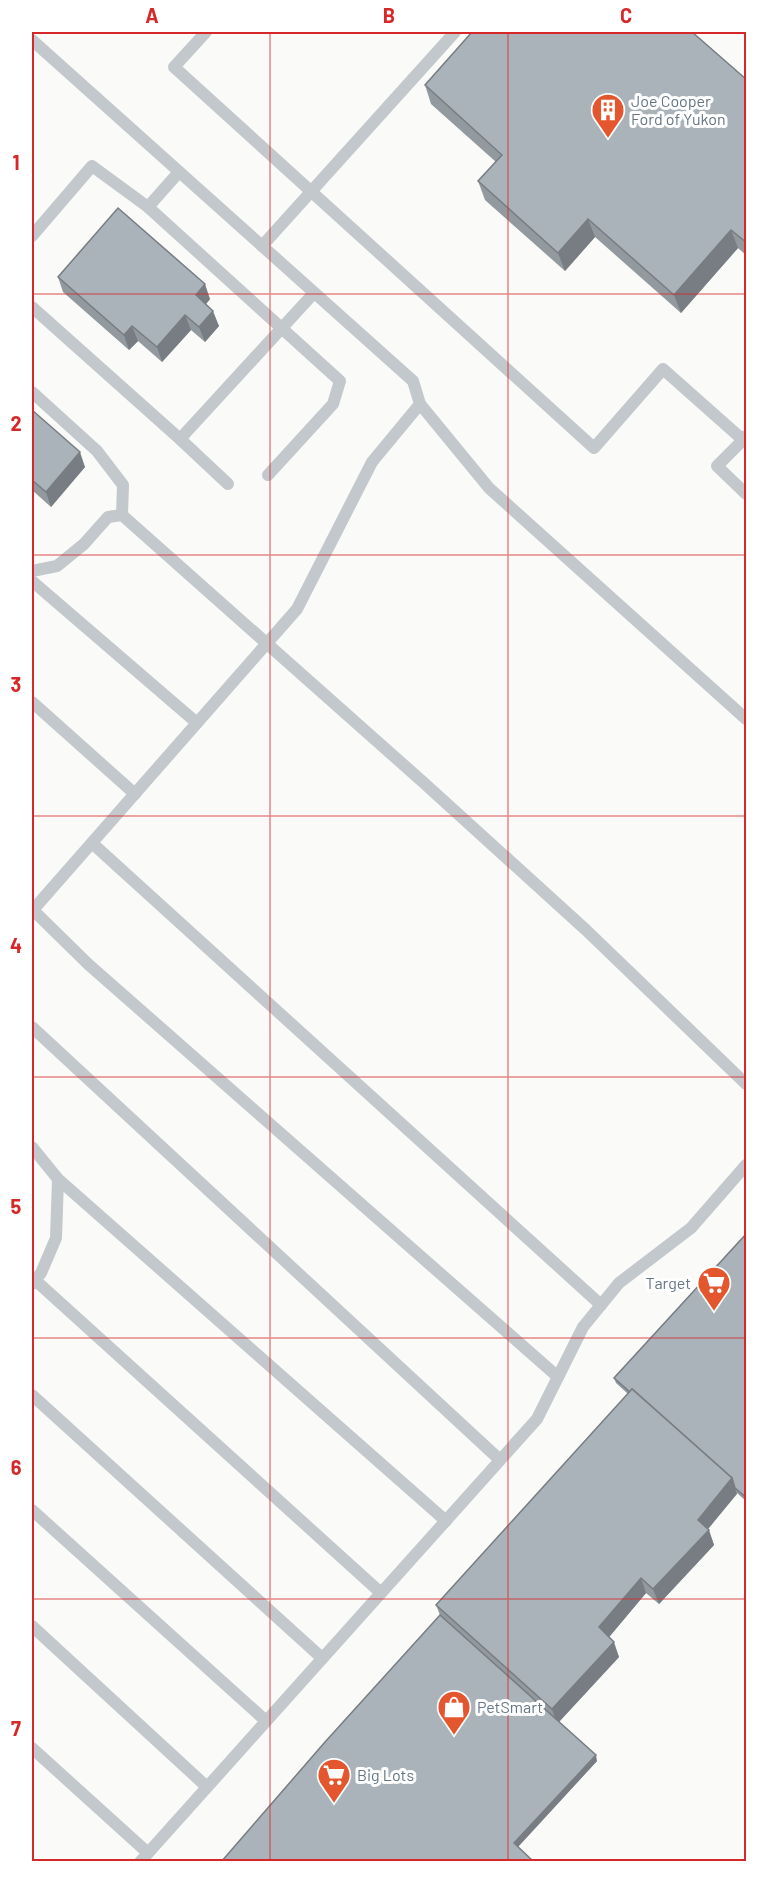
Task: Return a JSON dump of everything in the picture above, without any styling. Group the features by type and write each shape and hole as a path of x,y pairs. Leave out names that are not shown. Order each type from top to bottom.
{"lane":[{"path":"206,32 174,67 594,448 663,369 745,438 717,466 747,494"},
{"path":"262,246 455,32"},
{"path":"32,40 412,381 420,404 489,488 747,719"},
{"path":"32,236 92,166 148,207 340,381 333,404 268,475"},
{"path":"148,207 179,172"},
{"path":"180,439 315,293"},
{"path":"32,307 228,484"},
{"path":"32,392 97,451 123,485 122,515"},
{"path":"420,404 372,462 297,609 32,910 88,964 558,1377"},
{"path":"32,571 57,566 84,544 108,517 122,515 150,537 266,644 586,930 747,1084"},
{"path":"32,581 197,723"},
{"path":"32,702 135,794"},
{"path":"92,843 601,1305"},
{"path":"32,1027 500,1460"},
{"path":"32,1147 58,1179 446,1521"},
{"path":"32,1748 144,1857 537,1419 583,1327 619,1283 691,1228 747,1165"},
{"path":"58,1179 56,1238 41,1273 33,1282 381,1593"},
{"path":"32,1395 322,1658"},
{"path":"32,1510 266,1721"},
{"path":"32,1626 207,1786"}],"building":[{"name":"Joe Cooper Ford of Yukon","path":"472,32 692,32 747,80 747,243 731,230 674,295 588,219 558,253 478,181 502,155 425,85"},
{"path":"118,208 205,284 196,295 213,311 199,327 185,315 157,347 132,326 124,335 58,277"},
{"path":"32,410 80,452 46,492 32,480"},
{"name":"Target","path":"747,1233 747,1498 735,1488 732,1478 632,1389 630,1392 614,1378"},
{"path":"632,1389 732,1478 698,1520 709,1530 653,1589 641,1578 599,1627 614,1642 552,1709 436,1605"},
{"name":"PetSmart","path":"440,1615 596,1755 514,1843 534,1862 221,1862 325,1742"}],"place":[{"name":"Joe Cooper Ford of Yukon","path":"608,139"},
{"name":"Target","path":"714,1312"},
{"name":"PetSmart","path":"454,1736"},
{"name":"Big Lots","path":"334,1804"}]}
